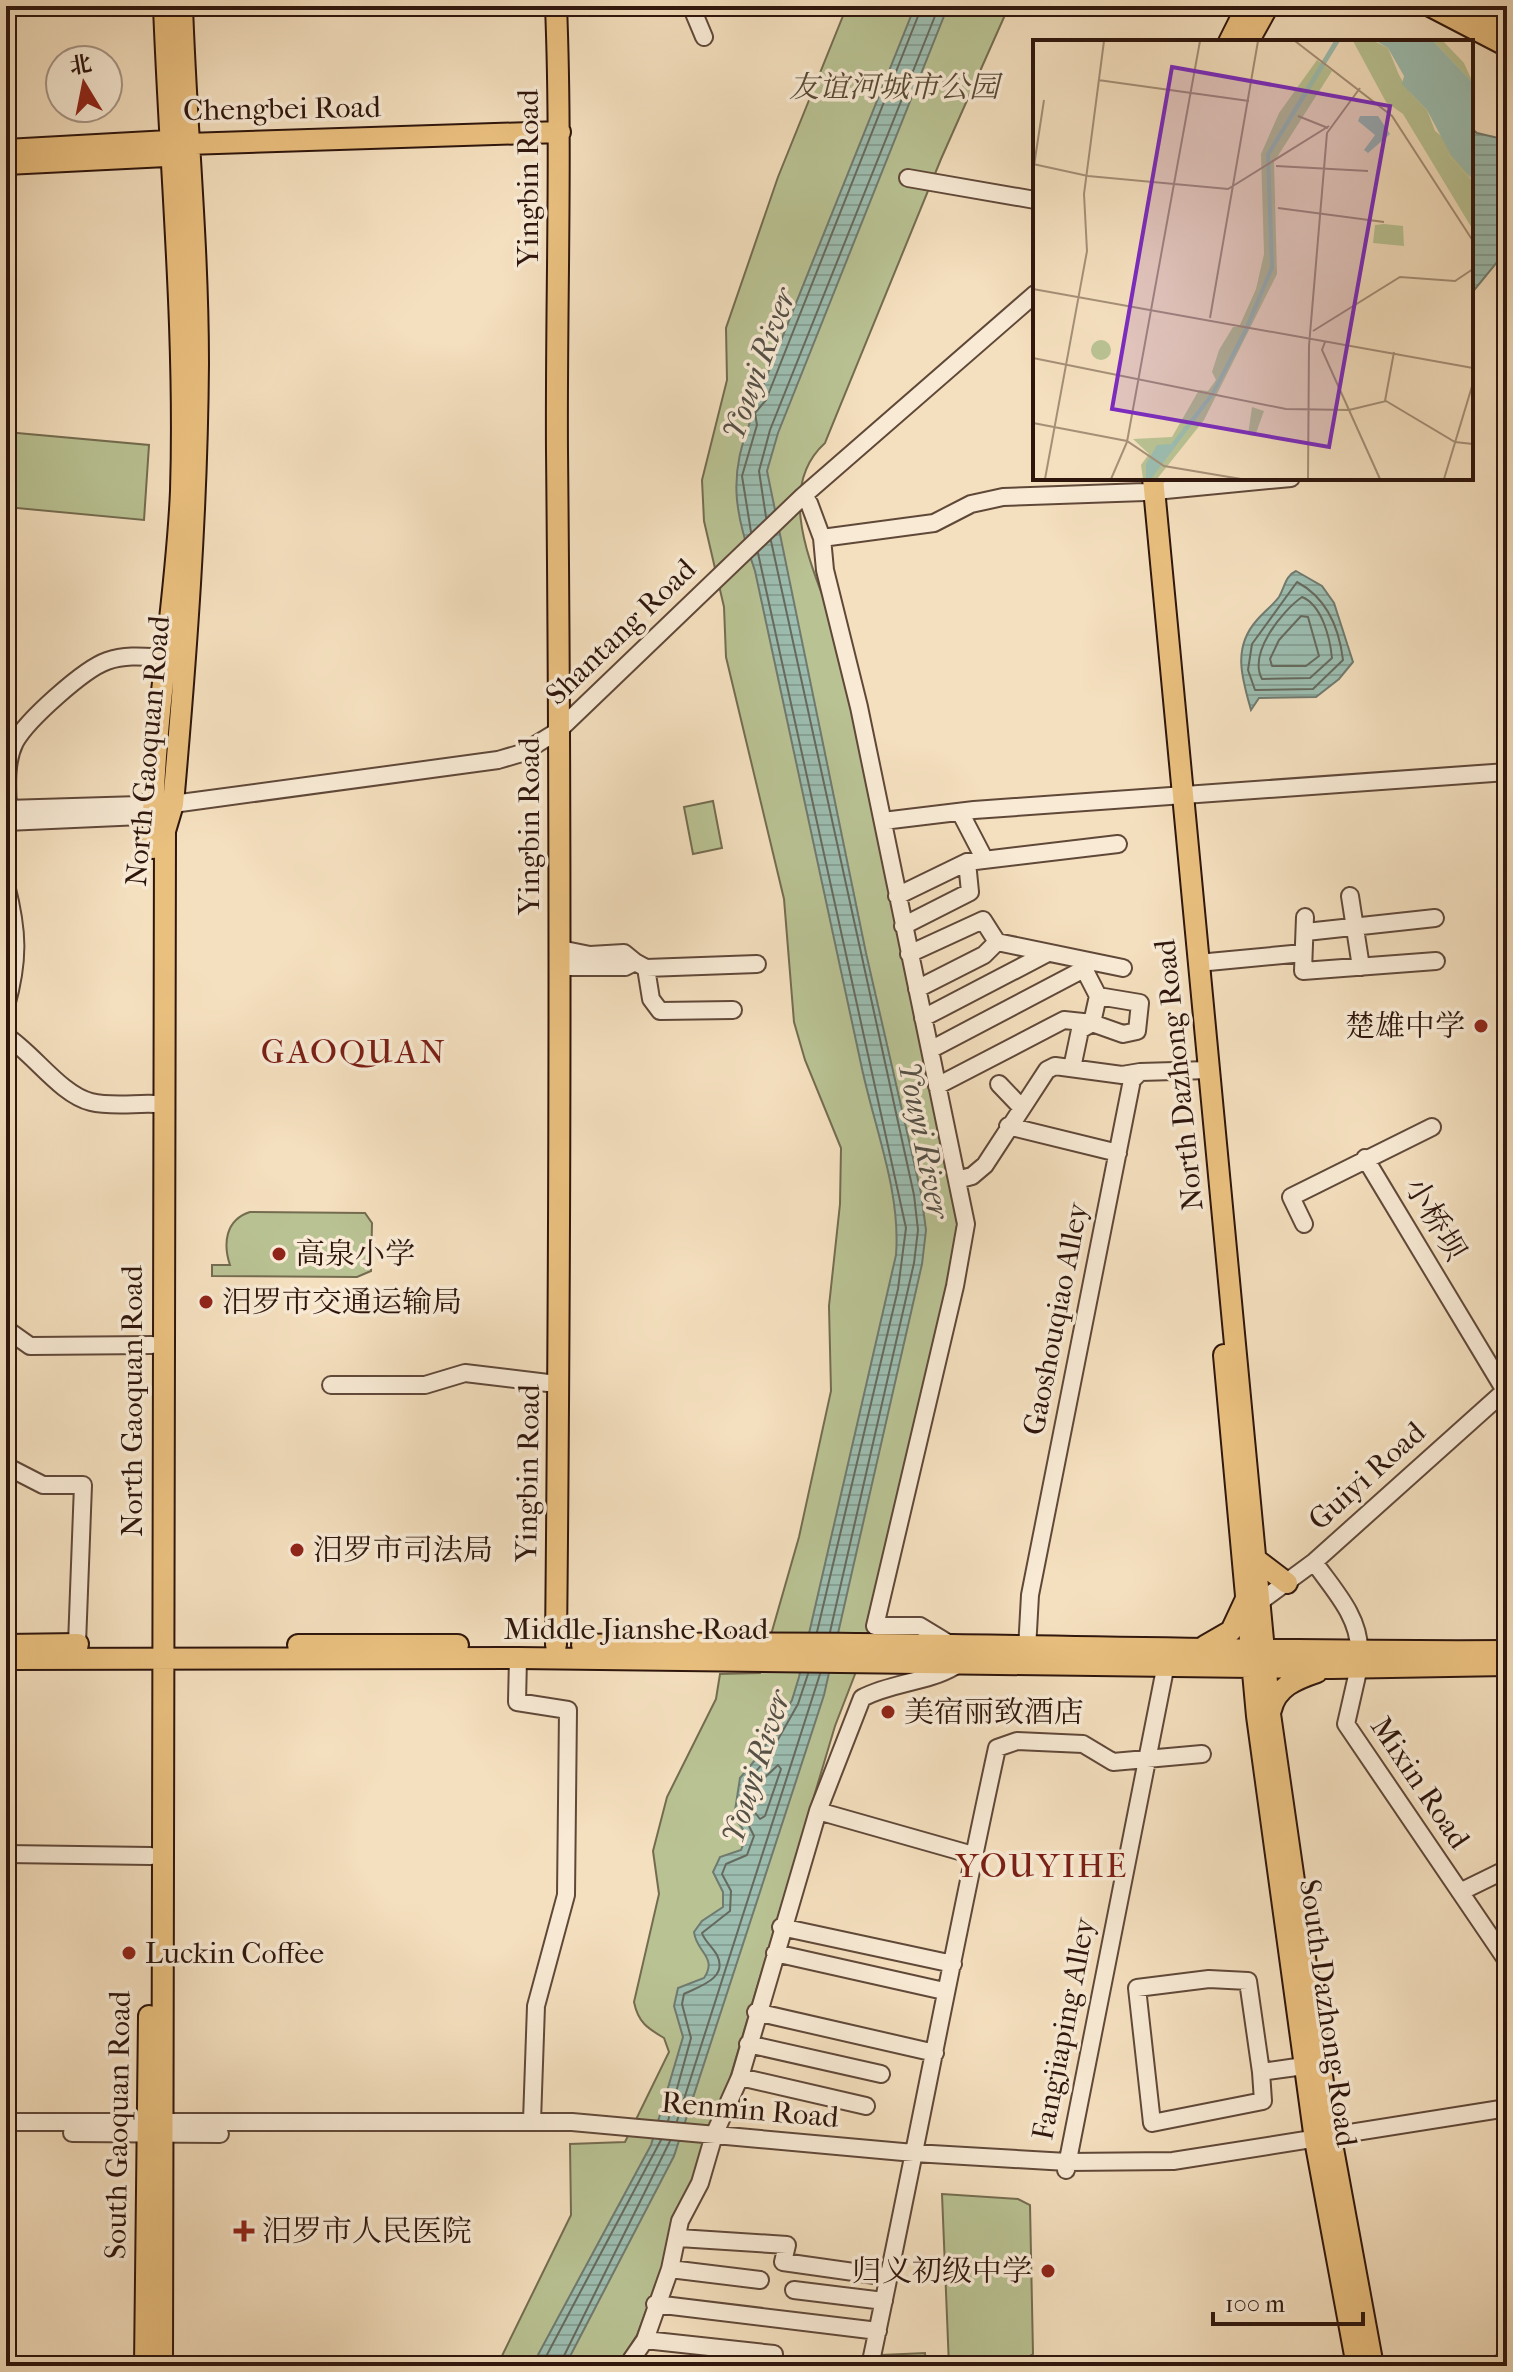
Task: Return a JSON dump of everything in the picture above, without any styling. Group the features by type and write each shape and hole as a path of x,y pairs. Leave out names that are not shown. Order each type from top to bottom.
{"main road":[{"name":"North Gaoquan Road","path":"157,1651 165,831 162,809 192,579 197,436 179,149 164,6"},
{"name":"North Gaoquan Road","path":"157,1651 152,1345 155,1104 168,658 177,568 181,473 179,149 182,6"},
{"name":"Yingbin Road","path":"544,6 554,138"},
{"name":"Yingbin Road","path":"550,1645 548,1383 554,1005 556,6"},
{"path":"1230,40 1247,6"},
{"path":"1249,40 1268,6"},
{"path":"1430,6 1507,46"},
{"path":"1472,6 1507,25"},
{"name":"Chengbei Road","path":"6,150 179,149 554,138"},
{"name":"Chengbei Road","path":"6,164 179,149"},
{"name":"North Dazhong Road","path":"1149,485 1256,1603 1258,1659"},
{"name":"Yingbin Road","path":"550,1645 560,958 553,739"},
{"name":"North Dazhong Road","path":"1177,797 1198,963 1204,1071 1258,1561 1256,1603"},
{"path":"1258,1561 1287,1583"},
{"path":"1256,1603 1205,1656 1237,1681 1263,1715 1289,1683 1359,1659 1507,1651"},
{"name":"Middle Jianshe Road","path":"6,1645 77,1644 157,1651 518,1658 755,1651"},
{"name":"Middle Jianshe Road","path":"6,1659 157,1651 550,1645 755,1651 914,1651 954,1656 1166,1664 1205,1656"},
{"name":"Middle Jianshe Road","path":"954,1656 1027,1649 1258,1659"},
{"name":"South Gaoquan Road","path":"157,1651 151,1856 162,2366"},
{"name":"South Gaoquan Road","path":"145,2366 156,2128 157,1651"},
{"path":"1258,1659 1359,1659 1507,1665"},
{"path":"1258,1659 1332,1668"},
{"name":"South Dazhong Road","path":"1258,1659 1304,2066 1373,2366"},
{"name":"South Dazhong Road","path":"1263,1715 1357,2366"}],"street":[{"path":"691,6 704,37"},
{"path":"908,178 1033,200"},
{"name":"Shantang Road","path":"7,813 162,809 498,760 553,739 791,514 1033,296"},
{"name":"Shantang Road","path":"791,514 809,503 1033,306"},
{"path":"822,538 934,523 971,504 1003,497 1250,480"},
{"path":"627,2366 645,2340 655,2304 670,2269 679,2238 680,2221 700,2183 707,2138 740,2077 756,2012 818,1811 862,1698 886,1686 933,1679 954,1656 920,1626 875,1626 955,1286 966,1224 883,821 825,570 822,538 809,503"},
{"path":"7,813 8,763 16,742 40,713 108,661 131,655 168,658"},
{"path":"883,821 960,812 1507,772"},
{"path":"960,812 985,860"},
{"path":"897,896 967,862 1118,844"},
{"path":"967,862 970,892 997,942 1082,964 1123,968"},
{"path":"6,885 17,928 15,975 6,1006"},
{"path":"903,926 970,892"},
{"path":"1350,896 1361,967"},
{"path":"1435,918 1354,927 1305,924 1303,971 1436,961"},
{"path":"909,954 983,920"},
{"path":"917,989 984,955 997,942"},
{"path":"923,1018 1048,953"},
{"path":"1198,963 1303,953"},
{"path":"560,958 625,967 757,964"},
{"path":"1072,1068 1080,1030 1092,1023 1098,996 1082,964"},
{"path":"930,1050 1082,964"},
{"path":"641,965 651,999 660,1011 733,1010"},
{"path":"937,1086 1064,1020 1092,1023 1123,1034 1137,1031 1140,1003 1098,996"},
{"path":"6,1036 26,1049 55,1080 90,1102 155,1104"},
{"path":"957,1180 972,1176 985,1165 1047,1070 1055,1066 1122,1075 1204,1071"},
{"name":"Gaoshouqiao Alley","path":"1027,1649 1030,1595 1132,1080 1140,1072"},
{"path":"999,1084 1021,1107"},
{"path":"1008,1126 1118,1153"},
{"path":"1304,1224 1291,1197 1432,1127"},
{"name":"小桥坝","path":"1365,1158 1506,1392"},
{"path":"6,1329 30,1346 152,1345"},
{"path":"331,1385 425,1385 465,1373 548,1383"},
{"path":"1256,1603 1315,1564 1506,1392"},
{"path":"6,1466 43,1485 83,1485 77,1644"},
{"path":"1315,1564 1352,1617 1359,1636 1359,1659"},
{"name":"Guiyi Road","path":"1256,1603 1315,1564"},
{"path":"518,1658 517,1702 568,1710 566,1895 536,2006 532,2121"},
{"name":"Mixin Road","path":"1359,1659 1346,1724 1464,1891 1507,1961"},
{"name":"Fangjiaping Alley","path":"1066,2166 1166,1664"},
{"path":"870,2366 935,2053 944,1991 953,1964 997,1748 1017,1741 1083,1744 1113,1762 1202,1754"},
{"path":"818,1811 973,1855"},
{"path":"6,1854 151,1856"},
{"path":"1507,1869 1464,1891 1507,1946"},
{"path":"781,1927 953,1964"},
{"path":"775,1953 944,1991"},
{"path":"1209,1979 1248,1981 1261,2072 1263,2101 1152,2123 1137,1988 1209,1979"},
{"path":"756,2012 935,2053"},
{"path":"748,2044 881,2074"},
{"path":"1261,2072 1304,2066"},
{"path":"740,2077 866,2106"},
{"path":"1323,2143 1507,2108"},
{"path":"1323,2143 1507,2116"},
{"name":"Renmin Road","path":"156,2128 532,2121 913,2158 1174,2169 1323,2143"},
{"path":"6,2122 156,2128"},
{"path":"6,2133 156,2128"},
{"name":"Renmin Road","path":"156,2128 638,2131"},
{"path":"679,2238 787,2245 783,2262 889,2277"},
{"path":"670,2269 760,2280"},
{"path":"794,2290 884,2301"},
{"path":"655,2304 878,2331"},
{"path":"645,2340 774,2354"},
{"path":"1492,2366 1507,2362"}],"green space":[{"name":"友谊河城市公园","path":"847,6 1009,6 941,159 825,443 810,462 802,483 800,506 808,554 832,621 939,1108 959,1213 955,1266 869,1638 835,1726 719,2115 637,2335 617,2366 497,2366 571,2215 570,2144 625,2142 669,2052 664,2038 641,2020 634,2002 659,1894 653,1851 667,1797 716,1699 720,1674 760,1673 799,1537 831,1391 829,1306 840,1204 841,1148 805,1060 794,1022 784,899 726,657 724,607 704,521 702,480 727,380 726,328 778,177"},
{"path":"6,432 149,445 144,520 6,507"},
{"path":"713,801 722,848 693,854 684,807"},
{"path":"250,1212 365,1213 372,1223 371,1271 357,1277 212,1276 212,1265 230,1265 228,1234 235,1221"},
{"path":"942,2194 1018,2199 1030,2205 1033,2354 1014,2366 949,2366"},
{"path":"925,2353 926,2366 882,2366 882,2355"}],"water":[{"name":"Youyi River","path":"915,6 948,6 778,433 767,471 866,953 921,1193 926,1230 922,1264 824,1695 674,2156 565,2366 532,2366 651,2145 683,2037 674,2006 678,1988 704,1978 708,1971 708,1959 698,1945 694,1932 702,1921 723,1907 723,1892 713,1872 720,1857 741,1850 747,1835 734,1817 740,1778 761,1753 792,1700 799,1677 896,1255 891,1183 861,1064 755,571 739,514 736,479 750,422 745,419 752,397 758,398"},
{"path":"1473,130 1507,140 1507,250 1473,292"},
{"path":"1296,571 1322,586 1334,603 1353,662 1339,679 1316,697 1259,698 1251,710 1242,675 1244,641 1257,620 1279,597 1287,579"}],"place":[{"name":"楚雄中学","path":"1481,1026"},
{"name":"高泉小学","path":"279,1254"},
{"name":"汨罗市交通运输局","path":"206,1302"},
{"name":"汨罗市司法局","path":"297,1550"},
{"name":"美宿丽致酒店","path":"888,1712"},
{"name":"Luckin Coffee","path":"129,1953"},
{"name":"汨罗市人民医院","path":"244,2231"},
{"name":"归义初级中学","path":"1048,2271"}],"district":[{"name":"GAOQUAN","path":"354,1052"},
{"name":"YOUYIHE","path":"1042,1866"}]}
